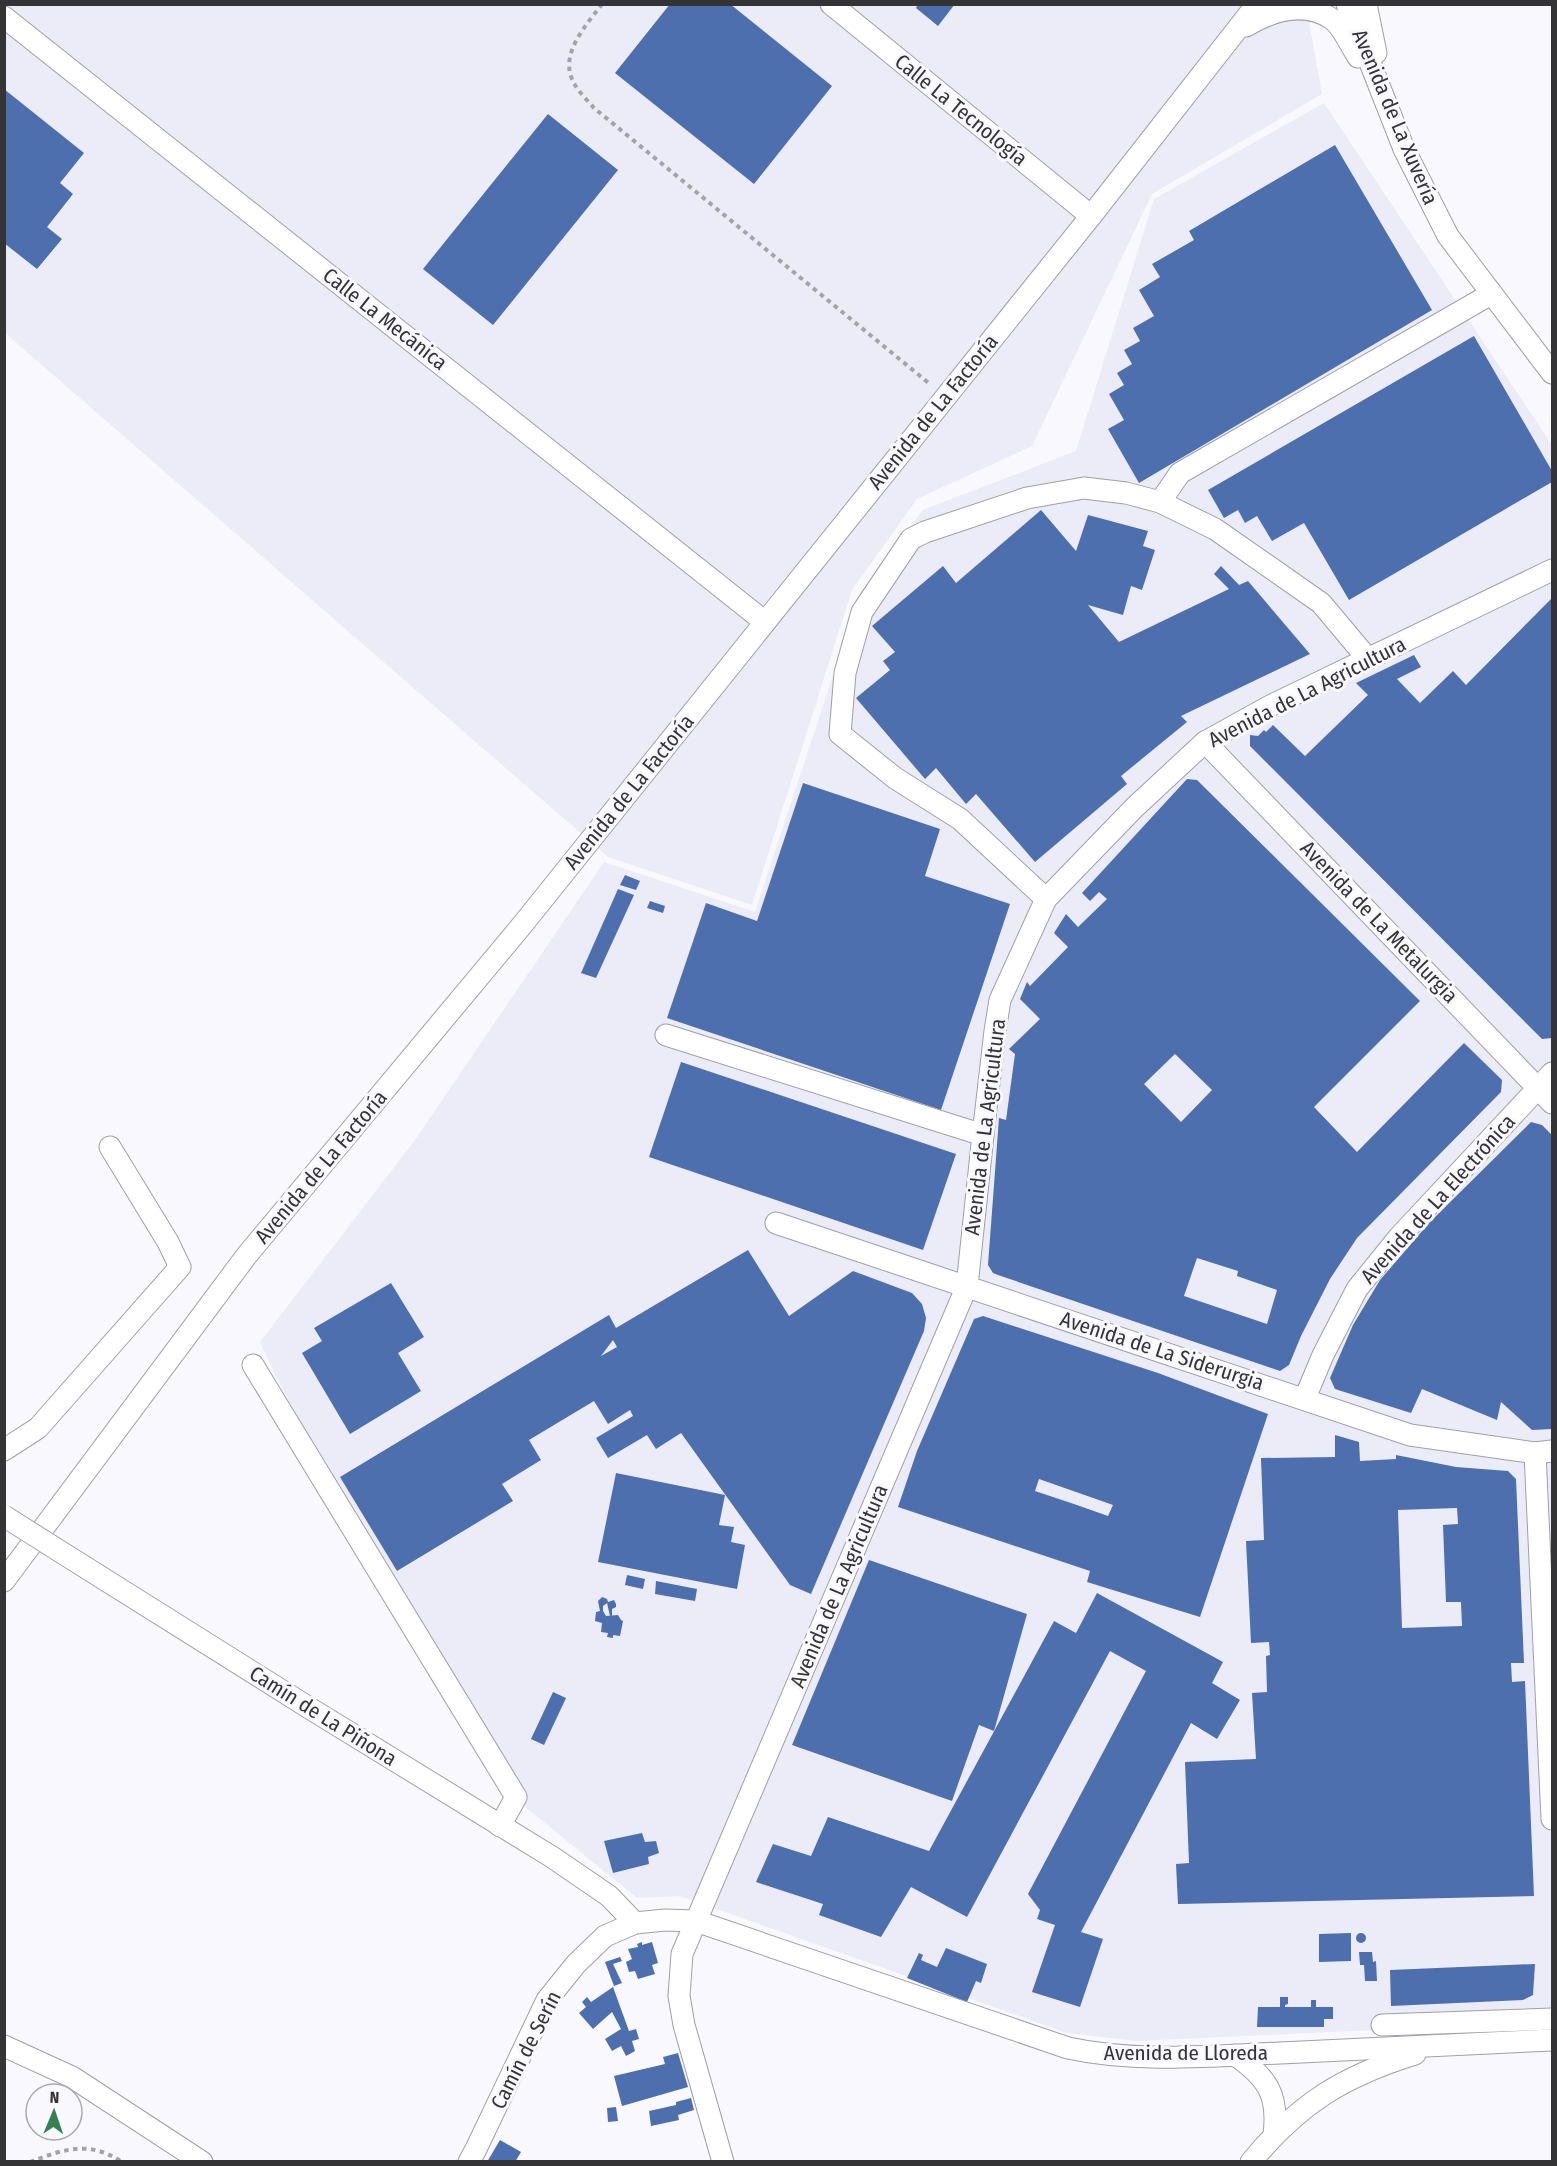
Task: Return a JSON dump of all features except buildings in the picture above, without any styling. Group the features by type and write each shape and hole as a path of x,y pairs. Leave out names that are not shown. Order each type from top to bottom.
{"street":[{"name":"Calle La Tecnología","path":"831,4 1091,216"},
{"name":"Avenida de La Factoría","path":"4,1581 247,1255 523,924 1091,216 1257,4"},
{"name":"Avenida de La Xuvería","path":"1347,4 1404,149 1448,236 1552,373"},
{"path":"1366,4 1375,42 1380,90"},
{"path":"1234,34 1268,13 1294,6 1316,9 1334,20 1380,90"},
{"name":"Calle La Mecánica","path":"4,17 765,622"},
{"path":"1160,502 1180,473 1491,294"},
{"path":"1046,899 960,819 896,778 840,734 845,673 862,612 911,539 925,532 1027,498 1084,488 1126,493 1160,502 1215,529 1321,603 1368,659"},
{"name":"Avenida de La Agricultura","path":"723,2162 684,2025 679,1996 682,1954 967,1286 1000,1000 1046,899 1134,807 1205,742 1270,706 1552,570"},
{"name":"Avenida de La Metalurgia","path":"1205,742 1545,1080 1552,1103"},
{"path":"666,1035 983,1135"},
{"name":"Avenida de La Electrónica","path":"1305,1398 1323,1355 1357,1289 1399,1237 1545,1080"},
{"path":"4,1450 38,1428 180,1267 168,1242 110,1147"},
{"name":"Avenida de La Siderurgia","path":"776,1223 1410,1435 1544,1452"},
{"path":"253,1365 516,1797 500,1826"},
{"path":"1544,1452 1552,1819"},
{"name":"Camín de La Piñona","path":"4,1516 552,1857 609,1896 635,1923"},
{"name":"Camín de Serín","path":"469,2162 547,2000 576,1964 605,1936 635,1923 665,1920 696,1921"},
{"name":"Avenida de Lloreda","path":"696,1921 1068,2048 1101,2055 1135,2057 1235,2055 1552,2040"},
{"path":"1382,2025 1552,2019"},
{"path":"1251,2162 1274,2134 1294,2115 1339,2084 1392,2061 1450,2044"},
{"path":"4,2046 72,2077 202,2162"},
{"path":"1235,2055 1250,2065 1268,2085 1277,2113 1274,2134"}],"path":[{"path":"602,4 581,31 571,50 570,69 574,84 594,108 946,396"},
{"path":"30,2162 55,2152 79,2147 99,2151 122,2162"}],"shaded area":[{"path":"5,5 1306,5 1322,94 1152,194 1032,446 917,499 852,590 752,905 608,857 5,333"},
{"path":"1324,103 1552,445 1552,2022 1137,2041 1067,2033 680,1896 637,1898 502,1788 276,1377 260,1342 415,1140 604,862 755,912 861,591 923,510 1076,451 1154,199"}]}
